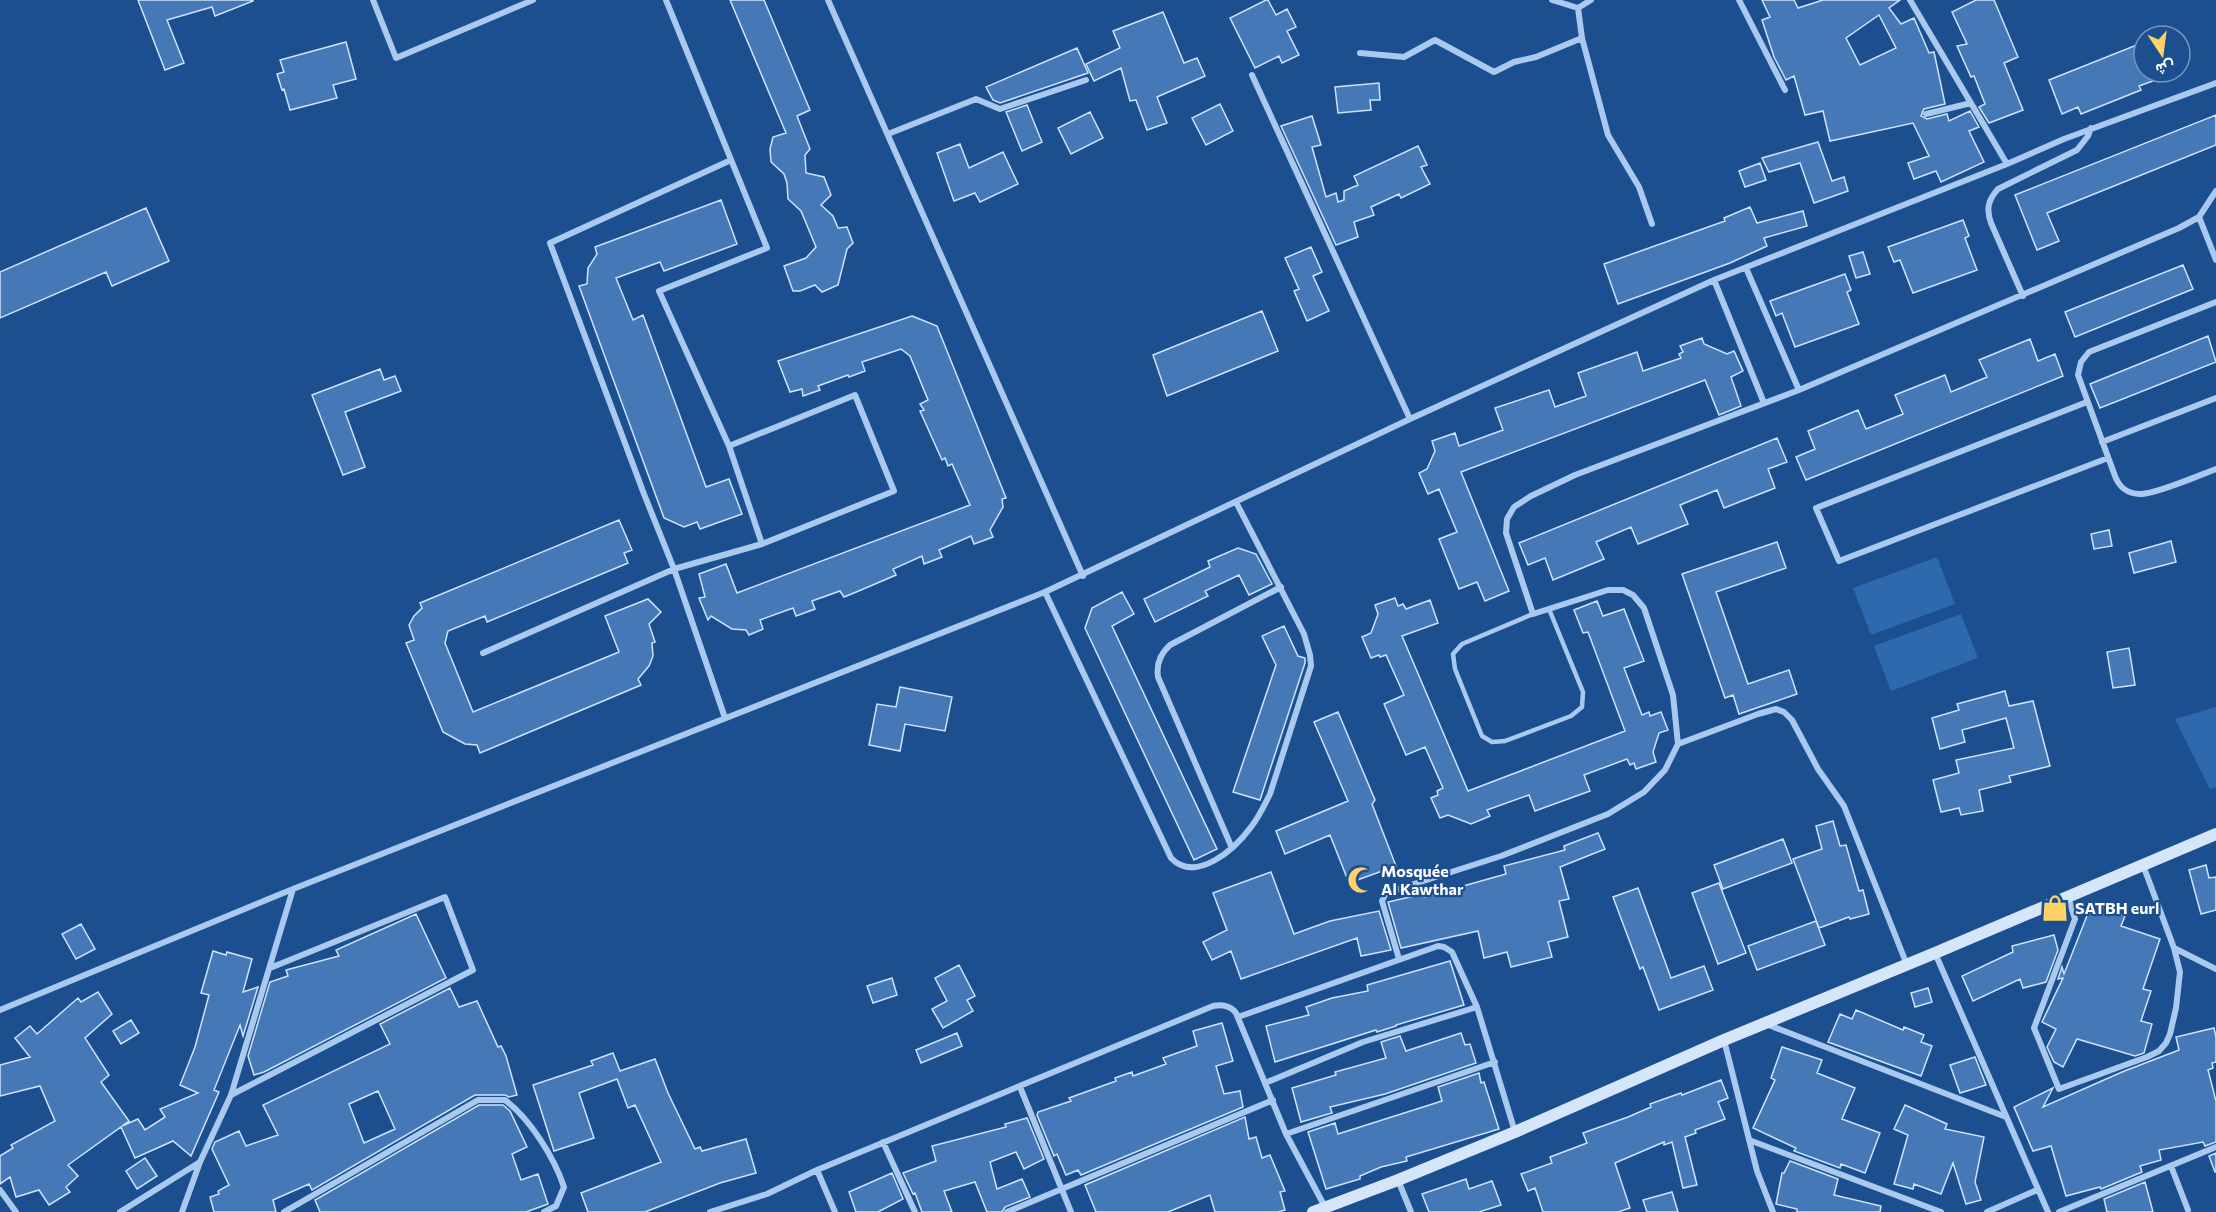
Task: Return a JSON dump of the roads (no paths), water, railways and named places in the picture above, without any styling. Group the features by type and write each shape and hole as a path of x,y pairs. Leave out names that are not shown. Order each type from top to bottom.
{"street":[{"path":"373,0 396,58 533,0"},
{"path":"666,0 767,248 659,291 729,446 762,544"},
{"path":"828,0 1083,576"},
{"path":"1552,0 1578,8 1591,0"},
{"path":"1739,0 1785,90"},
{"path":"1910,0 2007,164"},
{"path":"1578,8 1582,38 1608,135 1639,187 1652,224"},
{"path":"1359,52 1404,57 1435,40 1494,72 1514,62 1536,57 1582,38"},
{"path":"1252,75 1410,420"},
{"path":"888,135 976,99 1000,110 1086,80"},
{"path":"0,1010 293,889 1045,592 1713,280 2007,164 2091,128 2216,83"},
{"path":"1926,114 1971,103"},
{"path":"2023,296 1988,214 1992,196 2007,184 2078,150 2091,128"},
{"path":"725,718 674,569 550,243 731,160"},
{"path":"1399,959 1382,901 1386,893 1501,856 1608,814 1644,792 1665,770 1678,744 1673,695 1644,608 1633,595 1623,590 1608,590 1533,614 1506,533 1507,519 1514,507 1531,496 1575,475 1799,390 2179,228 2199,217 2216,191"},
{"path":"2199,217 2216,260"},
{"path":"1746,268 1799,390"},
{"path":"1713,280 1764,404"},
{"path":"2215,304 2089,352 2084,356 2078,375 2108,458 2122,487 2139,495 2216,469"},
{"path":"483,653 674,569 762,544 894,491 855,395 729,446"},
{"path":"2102,442 2216,398"},
{"path":"2087,402 1816,508 1839,561 2108,458"},
{"path":"1045,592 1171,858 1183,867 1191,869 1210,862 1232,848 1250,829 1270,794 1311,666 1308,644 1236,502"},
{"path":"1232,848 1158,677 1158,663 1160,656 1170,645 1281,587"},
{"path":"1678,744 1758,714 1776,709 1784,712 1792,720 1818,769 1844,806 1907,965"},
{"path":"710,1212 767,1194 883,1142 1218,1005 1230,1007 1238,1017 1319,1210 1515,1132 1724,1040 2216,834"},
{"path":"2068,897 2075,919 2034,1028 2059,1089 2147,1057 2159,1051 2166,1043 2179,990 2180,972 2175,948 2143,865"},
{"path":"182,1212 200,1162 231,1095 293,889"},
{"path":"231,1095 473,970 445,897 270,968"},
{"path":"1238,1017 1438,946 1448,949 1455,956 1477,1007 1515,1132"},
{"path":"2175,948 2216,969"},
{"path":"1935,953 2048,1212"},
{"path":"1265,1083 1363,1042 1477,1007"},
{"path":"1764,1023 2006,1117"},
{"path":"1724,1040 1757,1171 1773,1212"},
{"path":"1286,1134 1495,1062"},
{"path":"1020,1087 1071,1212"},
{"path":"284,1212 478,1100 505,1100 518,1110 557,1167 564,1187 556,1206 544,1212"},
{"path":"1007,1212 1273,1100"},
{"path":"1749,1140 1941,1212"},
{"path":"883,1142 915,1212"},
{"path":"2059,1212 2216,1147"},
{"path":"120,1212 200,1162"},
{"path":"2170,1166 2188,1210"},
{"path":"818,1170 835,1212"},
{"path":"1398,1180 1411,1212"},
{"path":"0,1190 3,1200 16,1212"},
{"path":"1987,1212 2037,1190"}],"lane":[{"path":"1533,614 1462,644 1453,654 1455,669 1482,736 1492,742 1505,741 1571,716 1581,707 1583,692 1550,609"}],"place":[{"name":"Mosquée Al Kawthar","path":"1361,880"},
{"name":"SATBH eurl","path":"2055,908"}]}
